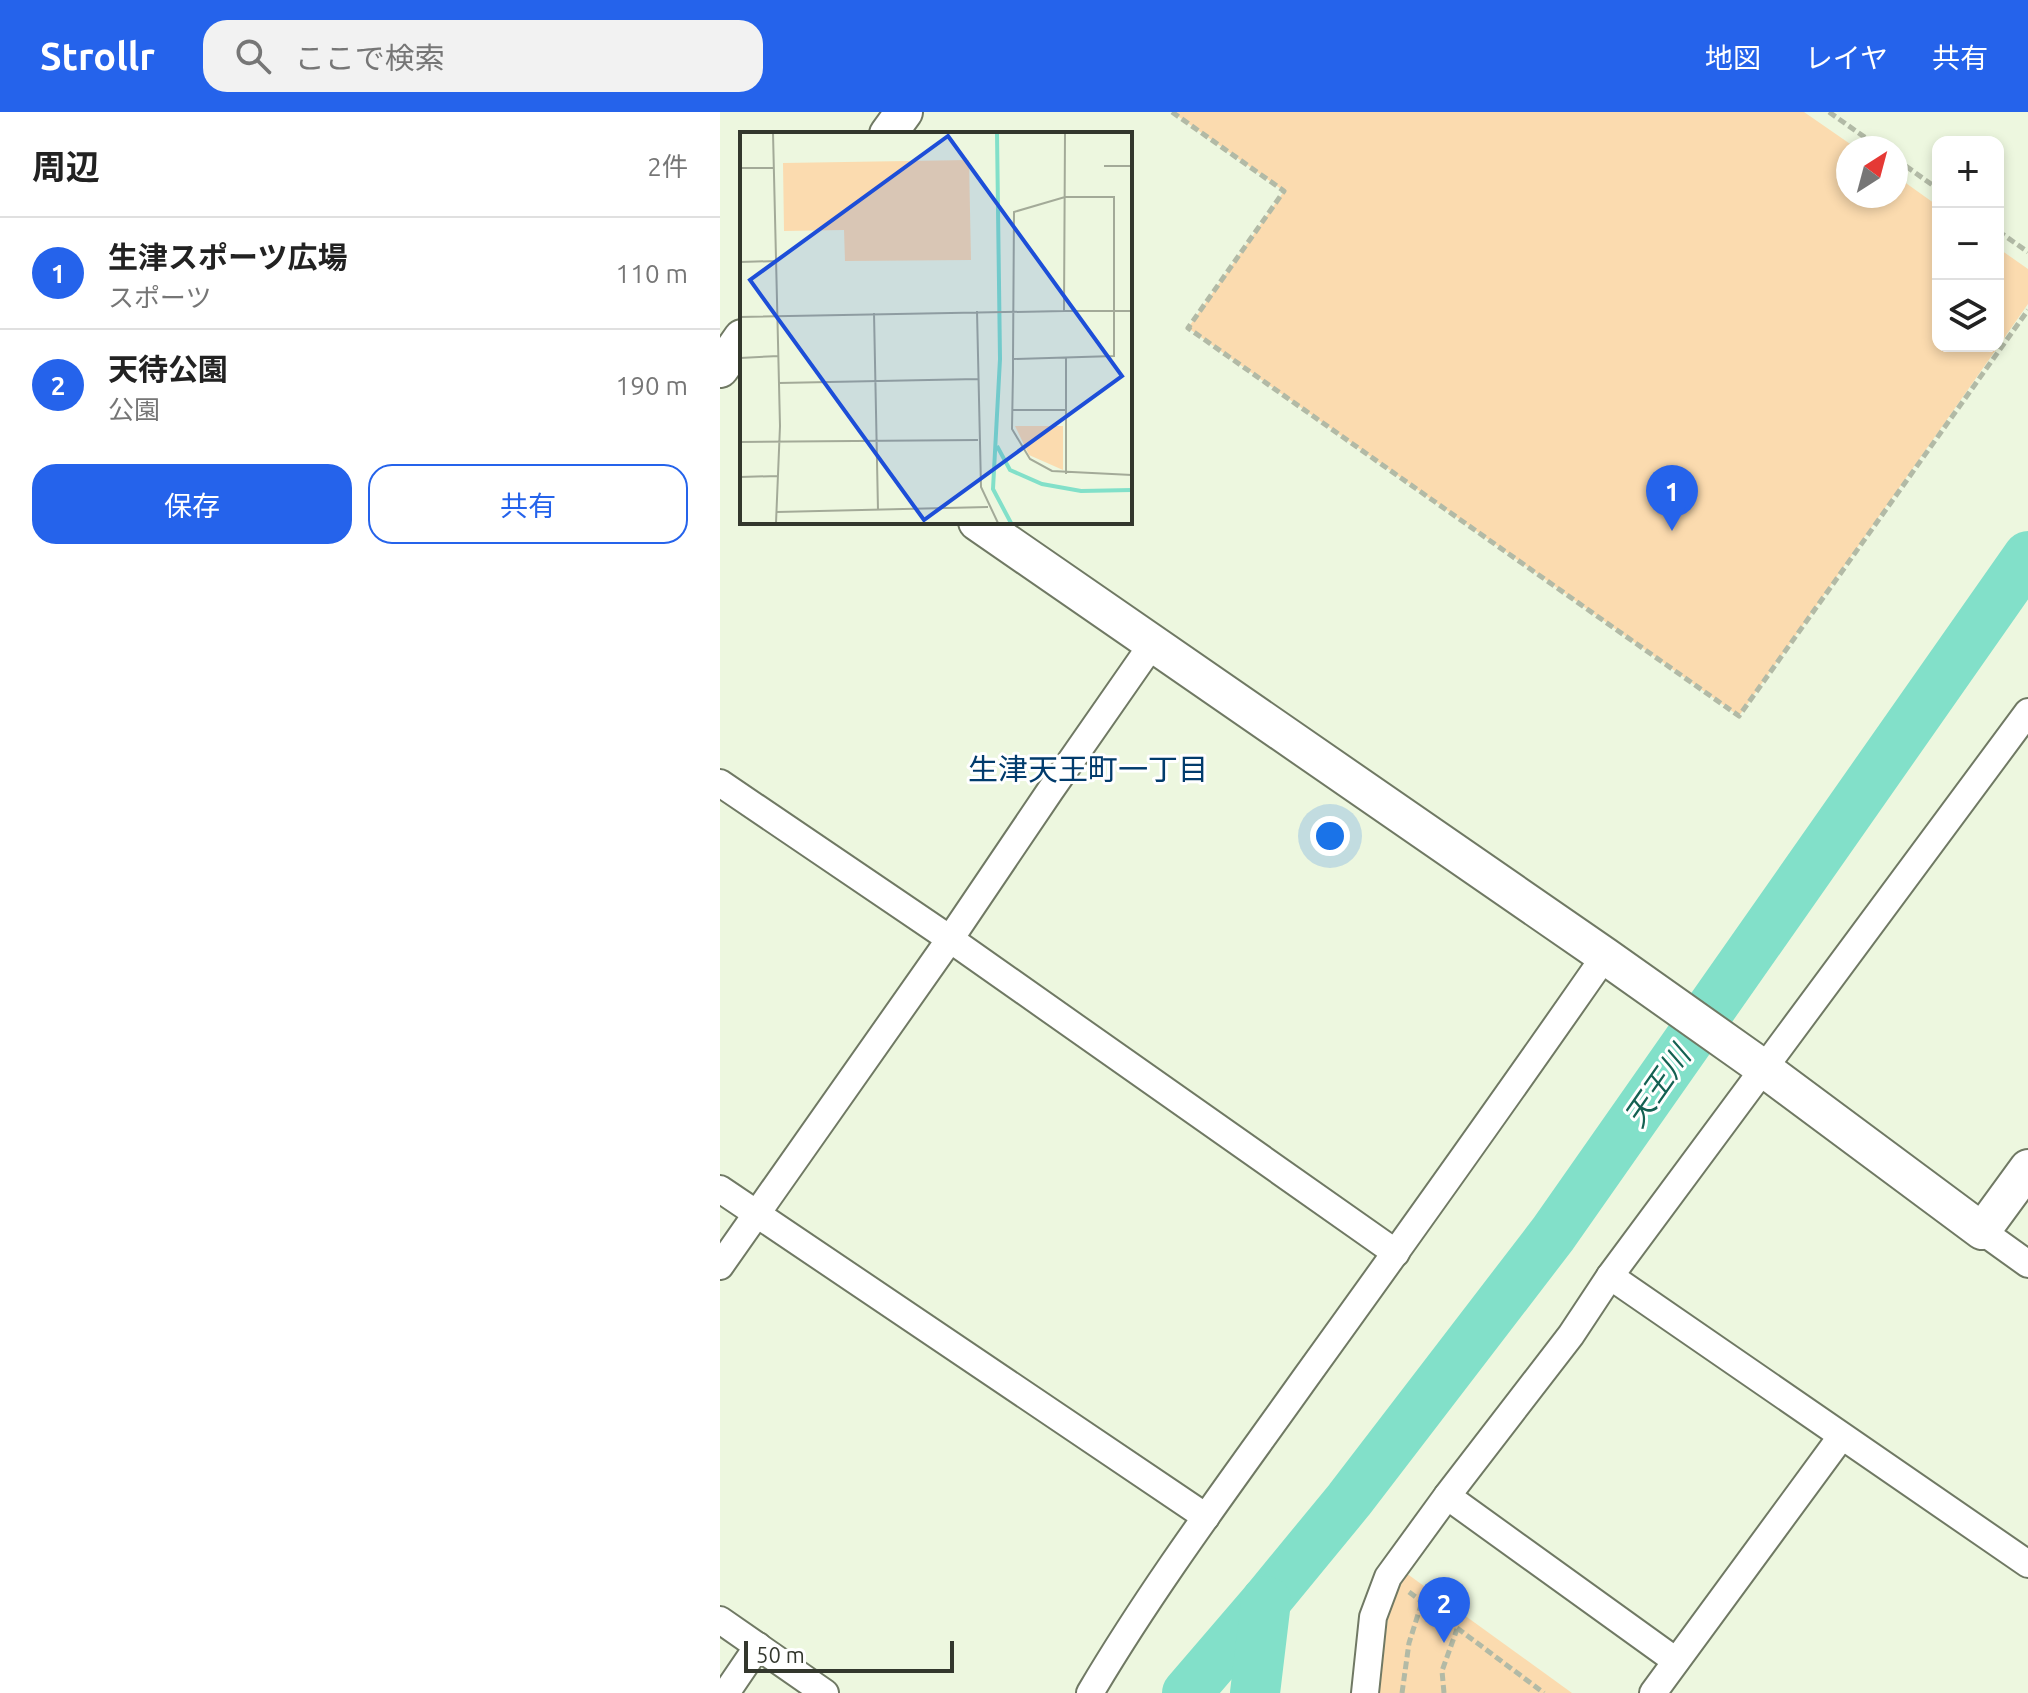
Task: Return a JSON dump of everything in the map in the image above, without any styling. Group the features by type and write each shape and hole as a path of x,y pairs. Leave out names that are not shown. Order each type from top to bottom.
{"street":[{"path":"980,524 1614,962 2028,1264"},
{"path":"720,1266 1153,643"},
{"path":"1365,1693 1373,1617 1388,1577 1571,1335 1758,1065 2028,712"},
{"path":"720,783 950,939 1396,1253"},
{"path":"1090,1693 1206,1517 1396,1253 1614,962"},
{"path":"1982,1231 2028,1168"},
{"path":"720,1189 1206,1517"},
{"path":"1610,1276 2028,1564"},
{"path":"1653,1693 1841,1437"},
{"path":"1447,1496 1676,1661"},
{"path":"720,1620 825,1693"},
{"path":"726,1693 758,1646"}],"path":[{"path":"1172,112 1284,191 1188,328 1739,716 2028,310"},
{"path":"1829,112 1863,136"},
{"path":"1908,168 1932,185"},
{"path":"2004,235 2028,252"},
{"path":"1388,1577 1544,1693"},
{"path":"1402,1693 1409,1643 1422,1602"},
{"path":"1444,1693 1442,1671 1457,1629"}],"shaded area":[{"path":"1172,112 1804,112 1839,136 1836,136 1836,208 1908,208 1908,185 1932,202 1932,352 1994,352 1739,716 1188,328 1284,191"},
{"path":"2004,252 2028,269 2028,304 2004,338"},
{"path":"1406,1573 1572,1693 1379,1693 1389,1611"}],"waterway":[{"name":"天王川","path":"1187,1693 1349,1500 1553,1234 2028,556"},
{"name":"天王川","path":"1255,1693 1266,1601"}],"place":[{"name":"生津スポーツ広場","path":"1672,531"},
{"name":"天待公園","path":"1444,1643"}],"district":[{"name":"生津天王町一丁目","path":"1088,769"}]}
